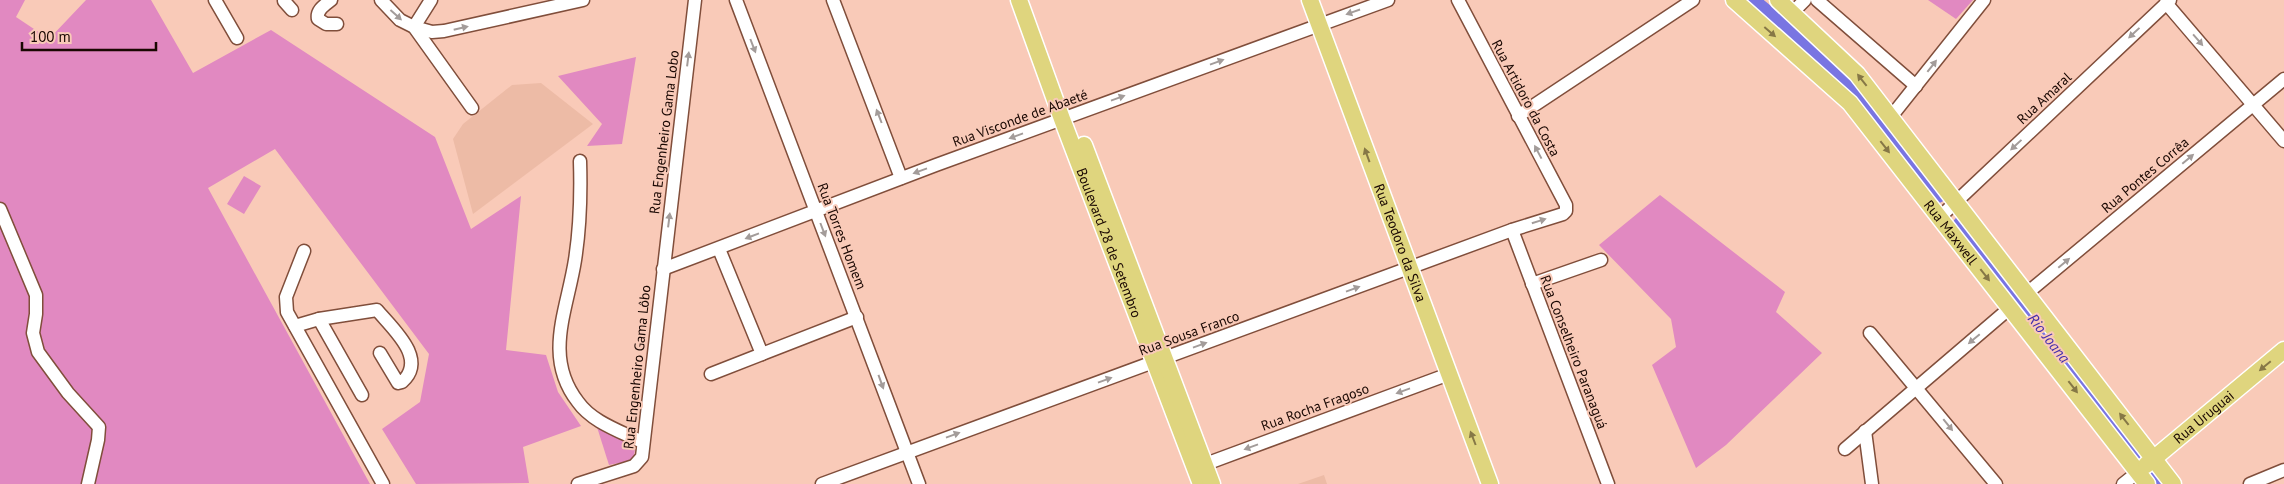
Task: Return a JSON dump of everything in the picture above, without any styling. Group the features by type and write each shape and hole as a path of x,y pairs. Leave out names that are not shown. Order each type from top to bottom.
{"main road":[{"name":"Boulevard 28 de Setembro","path":"1019,0 1067,117 1204,478"},
{"name":"Boulevard 28 de Setembro","path":"1031,0 1067,117"},
{"name":"Rua Teodoro da Silva","path":"1310,0 1490,484"},
{"name":"Rua Maxwell","path":"1734,0 1850,103 2143,478"},
{"name":"Rua Maxwell","path":"1778,0 1857,74 2173,484"},
{"name":"Rua Uruguai","path":"2143,478 2154,458 2284,350"}],"street":[{"path":"215,0 237,38"},
{"path":"331,0 318,12 317,16 318,19 326,24 338,24"},
{"path":"381,0 400,20 414,27 432,32 444,31 583,0"},
{"path":"414,27 432,0"},
{"name":"Rua Engenheiro Gama Lobo","path":"663,268 695,0"},
{"name":"Rua Torres Homem","path":"736,0 919,484"},
{"path":"833,0 901,178"},
{"name":"Rua Visconde de Abaeté","path":"663,268 719,249 901,178 1388,0"},
{"name":"Rua Artidoro da Costa","path":"1458,0 1566,205 1566,211"},
{"path":"1518,116 1693,0"},
{"path":"1792,13 1805,0"},
{"path":"1818,0 1916,86"},
{"path":"1890,118 1984,0"},
{"path":"2168,2 2284,141"},
{"name":"Rua Amaral","path":"1940,217 2168,2"},
{"path":"414,27 472,108"},
{"name":"Rua Pontes Corrêa","path":"2026,294 2284,79"},
{"path":"580,161 575,258 558,348 560,364 569,389 578,404 592,417 642,442"},
{"path":"0,209 36,295 33,333 38,352 68,393 99,427 88,484"},
{"name":"Rua Sousa Franco","path":"822,484 1512,230 1563,214 1566,211"},
{"name":"Rua Conselheiro Paranaguá","path":"1512,230 1608,484"},
{"path":"719,249 762,354"},
{"path":"304,252 286,298 287,312 383,484"},
{"path":"1532,284 1601,260"},
{"name":"Rua Engenheiro Gama Lôbo","path":"578,484 634,466 642,458 642,442 663,268"},
{"path":"1845,449 2011,307"},
{"path":"294,326 319,319 378,310 406,345 412,360 413,367 402,382 398,383 380,353"},
{"path":"711,374 857,317"},
{"path":"319,319 362,395"},
{"path":"1870,333 1996,484"},
{"name":"Rua Rocha Fragoso","path":"1204,478 1220,458 1449,374"},
{"path":"1865,431 1872,484"},
{"path":"2250,484 2284,470"},
{"name":"Rua Uruguai","path":"2123,484 2143,478"}],"shaded area":[{"path":"0,0 25,0 16,17 49,39 86,0 151,0 193,73 271,30 435,137 471,229 521,196 506,350 546,355 558,392 581,426 523,447 529,483 416,484 382,429 420,402 429,354 275,149 208,188 370,484 0,484"},
{"path":"1928,0 1973,0 1956,19"},
{"path":"636,57 622,144 587,146 602,124 558,76"},
{"path":"541,83 593,124 473,214 453,139 463,124 512,85"},
{"path":"244,176 261,186 244,214 227,204"},
{"path":"1660,195 1785,292 1776,312 1822,353 1726,445 1696,468 1652,365 1676,347 1671,319 1599,245"},
{"path":"596,424 632,442 635,449 634,456 629,461 609,465"},
{"path":"1324,475 1327,484 1298,484"}],"waterway":[{"name":"Rio Joana","path":"1751,0 1819,55 1859,93 1938,195"},
{"name":"Rio Joana","path":"1961,224 2137,453"},
{"name":"Rio Joana","path":"2157,478 2161,484"}]}
